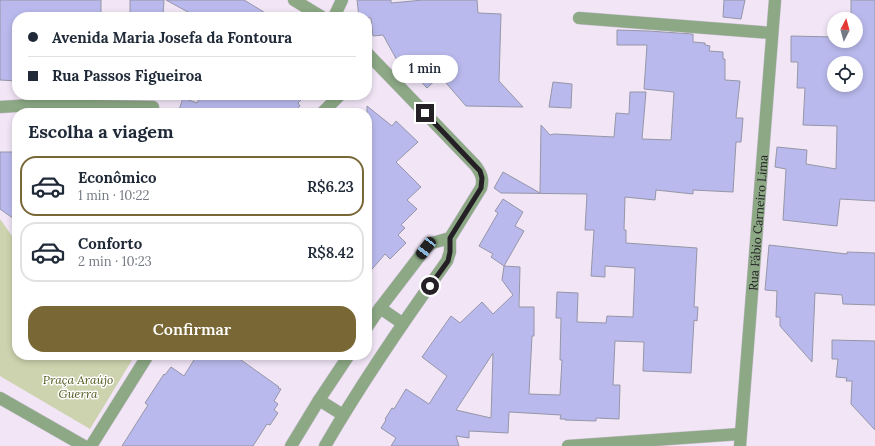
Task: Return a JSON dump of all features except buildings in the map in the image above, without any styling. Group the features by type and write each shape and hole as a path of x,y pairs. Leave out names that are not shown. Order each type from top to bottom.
{"street":[{"path":"294,0 314,12"},
{"path":"336,12 342,0"},
{"name":"Rua Fábio Carneiro Lima","path":"740,446 775,0"},
{"path":"579,18 772,33"},
{"path":"325,446 402,323 448,261 450,252 450,238 481,188 482,178 480,171 372,62"},
{"path":"327,108 335,100"},
{"path":"0,107 32,105 153,107"},
{"path":"372,320 426,248 432,243 450,238"},
{"path":"380,308 402,323"},
{"path":"90,446 145,360"},
{"path":"291,446 346,360"},
{"path":"0,398 84,446"},
{"path":"319,400 343,415"},
{"path":"568,446 740,434"}],"green space":[{"name":"Praça Araújo Guerra","path":"0,219 12,236 12,360 132,360 90,429 0,376"}],"route":[{"path":"425,113 480,171 483,184 450,238 450,252 448,261 430,286"}]}
